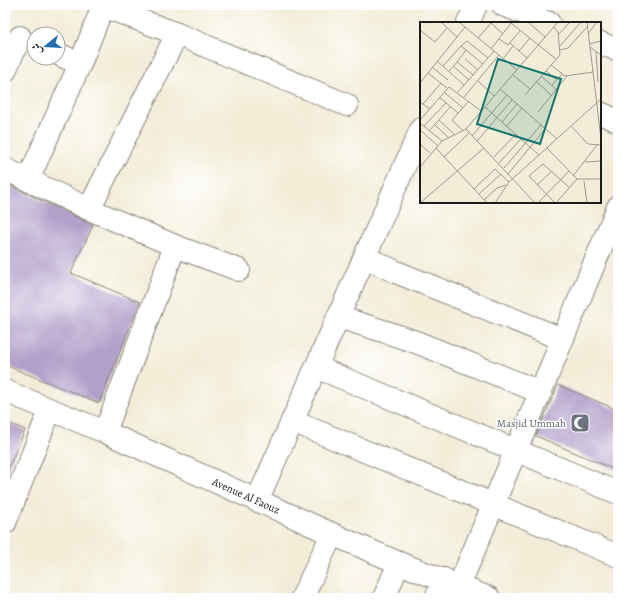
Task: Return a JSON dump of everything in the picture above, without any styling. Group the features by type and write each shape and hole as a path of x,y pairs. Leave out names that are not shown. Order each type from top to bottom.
{"street":[{"path":"468,22 476,5"},
{"path":"503,5 546,22"},
{"path":"28,180 80,64 102,6 177,34 347,105"},
{"path":"89,208 177,34"},
{"path":"5,71 20,37"},
{"path":"601,43 618,50"},
{"path":"66,58 80,64"},
{"path":"601,113 618,121"},
{"path":"257,501 420,131"},
{"path":"5,169 175,246 239,270"},
{"path":"446,588 493,505 562,339 611,242 618,207"},
{"path":"105,432 175,246"},
{"path":"365,257 396,272 562,339"},
{"path":"338,317 416,342 540,392"},
{"path":"316,367 618,493"},
{"name":"Avenue Al Faouz","path":"5,391 105,432 399,563 446,588 489,598"},
{"path":"5,523 50,410"},
{"path":"292,421 618,556"},
{"path":"302,598 332,534"},
{"path":"384,598 399,563"}],"building":[{"path":"5,183 93,225 71,273 140,302 99,403 5,365"},
{"name":"Masjid Ummah","path":"558,385 618,410 618,471 536,436"},
{"path":"5,421 25,430 5,476"}],"place":[{"name":"Masjid Ummah","path":"580,423"}]}
